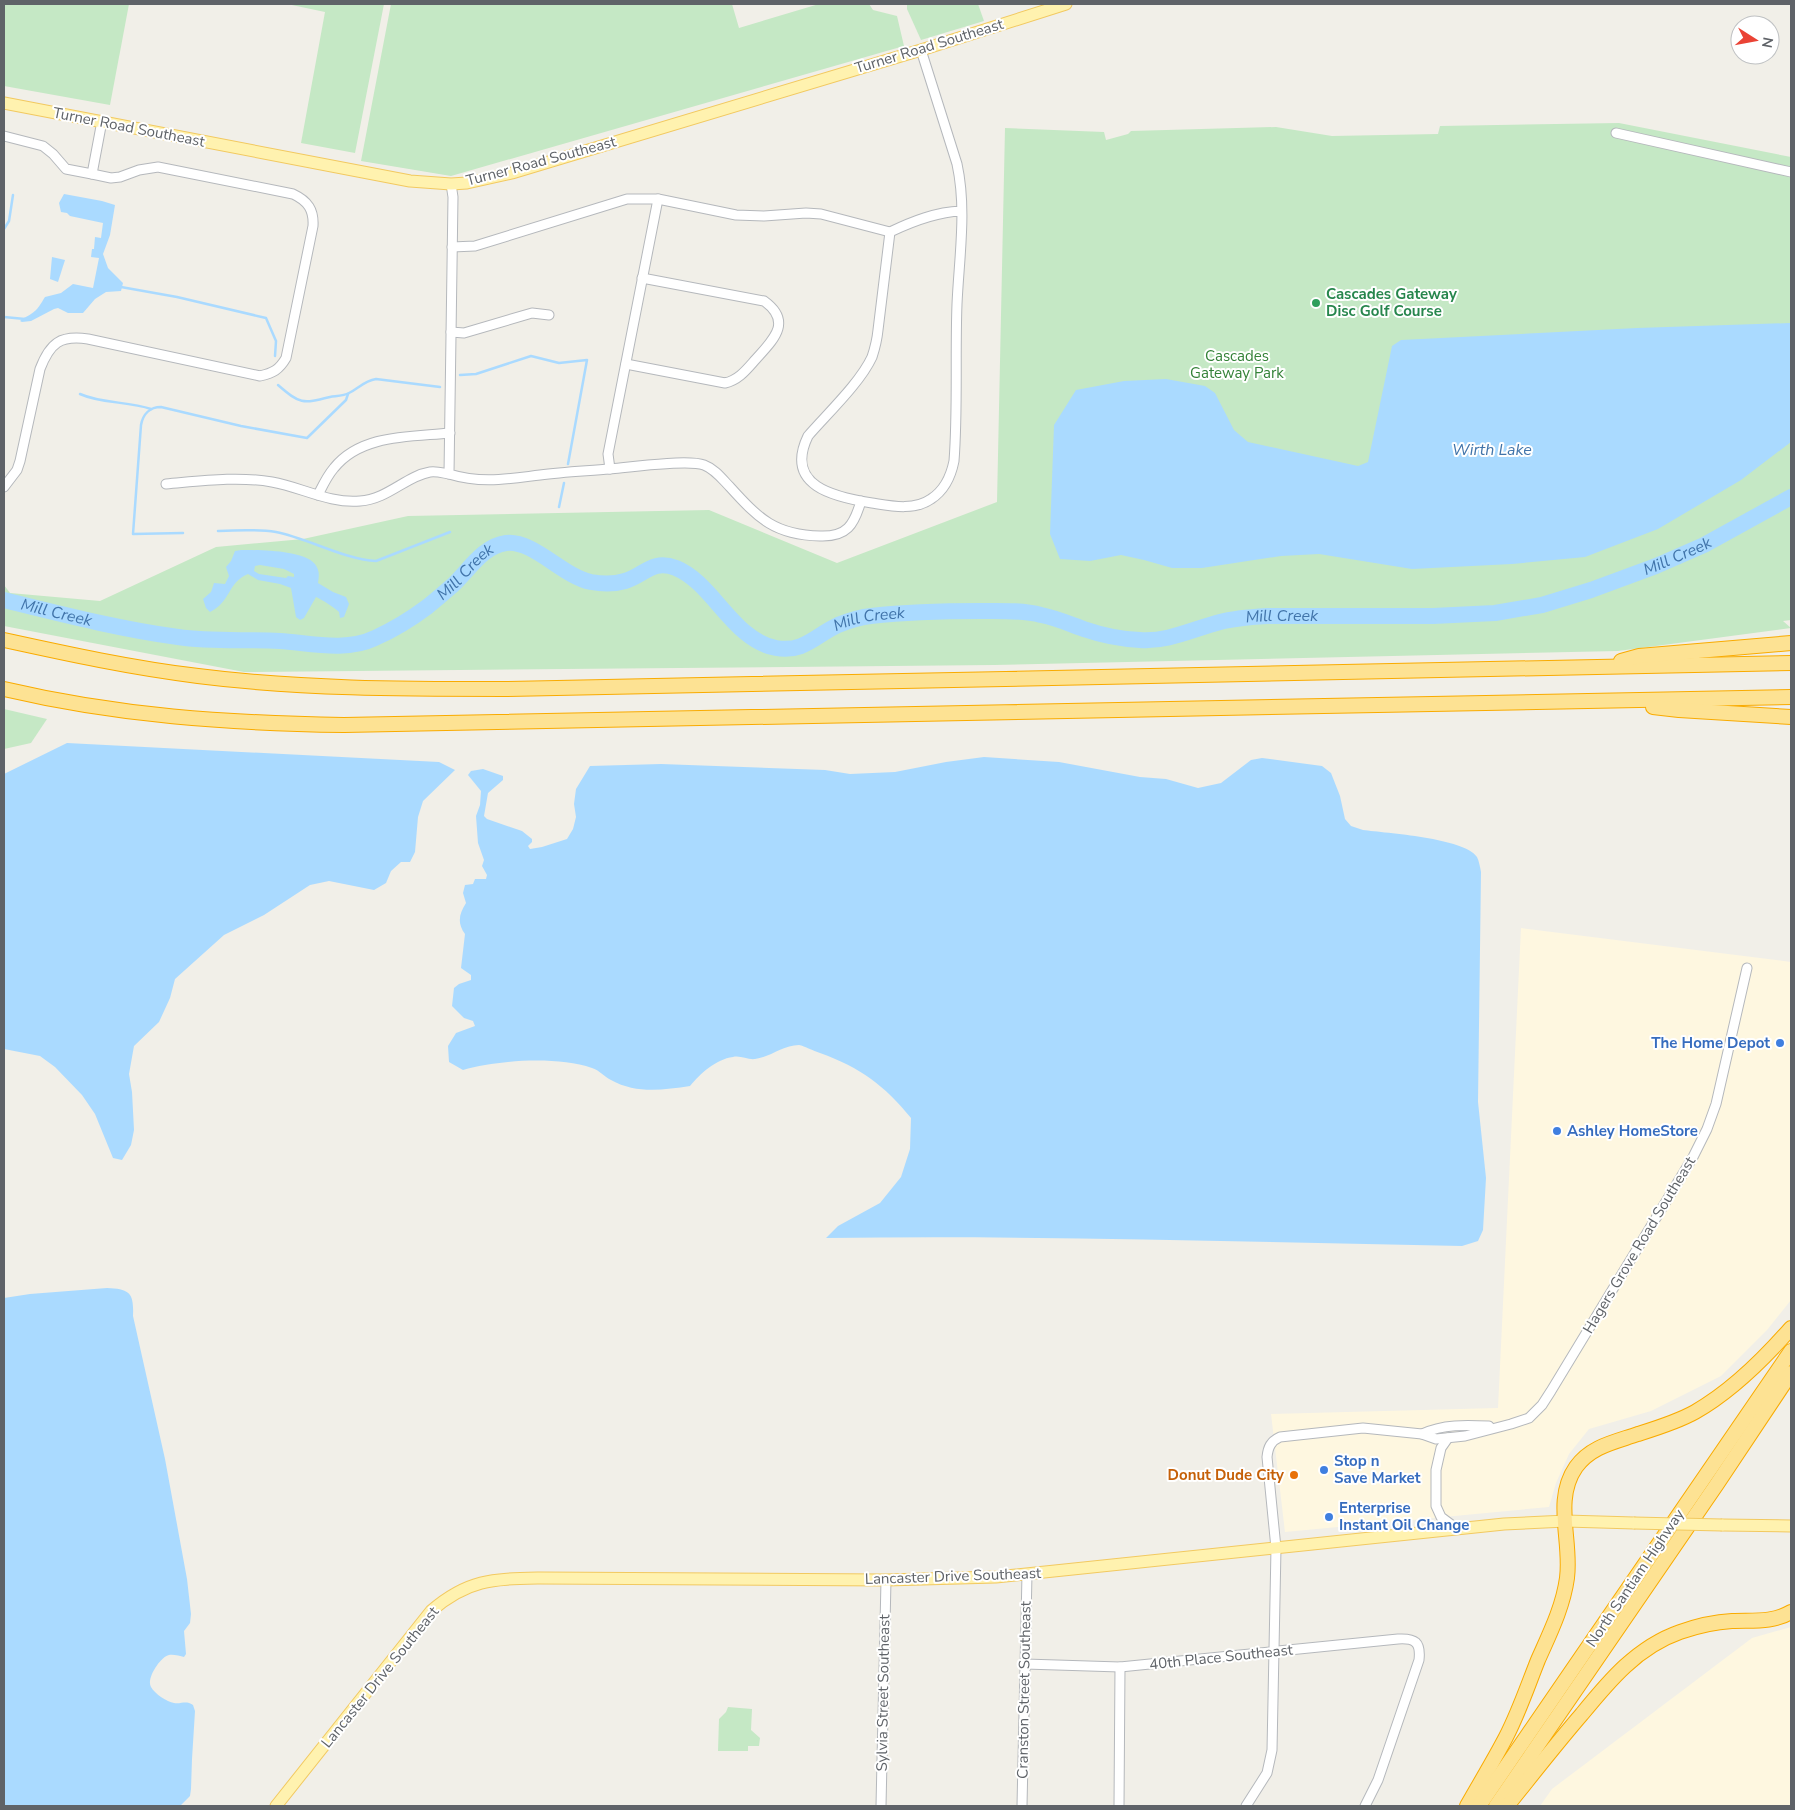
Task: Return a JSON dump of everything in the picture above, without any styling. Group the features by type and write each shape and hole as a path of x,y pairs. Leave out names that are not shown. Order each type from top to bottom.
{"highway":[{"path":"4,640 88,659 198,676 283,684 380,689 1791,663"},
{"path":"1594,667 1639,656 1791,643"},
{"path":"4,689 70,704 164,717 278,724 335,725 1791,697"},
{"path":"1605,701 1679,710 1791,717"},
{"path":"1467,1806 1506,1736 1562,1604 1567,1576 1566,1521 1563,1504 1569,1479 1576,1467 1588,1454 1601,1446 1663,1427 1694,1413 1722,1395 1771,1351 1791,1328"},
{"name":"North Santiam Highway","path":"1479,1806 1791,1351"},
{"name":"North Santiam Highway","path":"1496,1806 1791,1373"},
{"path":"1508,1806 1564,1734 1616,1674 1635,1657 1656,1643 1677,1633 1700,1626 1732,1621 1773,1620 1791,1612"}],"main road":[{"name":"Turner Road Southeast","path":"4,102 380,175 435,184 467,183 512,172 921,50 1066,4"},
{"name":"Lancaster Drive Southeast","path":"276,1806 431,1611 451,1594 471,1585 496,1579 886,1580 980,1578 1457,1529 1566,1521 1791,1526"}],"street":[{"path":"890,232 876,346 863,372 808,436 802,447 801,457 808,478 817,487 828,493 901,508 930,500 940,492 951,474 955,449 957,304 961,210 960,180 957,164 921,50"},
{"path":"92,174 102,121"},
{"path":"1616,133 1791,172"},
{"path":"4,136 43,146 66,169 111,178 158,167 293,194 302,198 310,206 314,215 286,358 281,367 275,372 260,376 88,339 68,338 59,341 45,355 40,368 20,461 14,475 4,487"},
{"path":"449,474 452,184"},
{"path":"452,247 475,246 627,199 658,199 736,215 764,216 806,212 822,214 890,232 920,219 961,210"},
{"path":"610,469 608,454 658,199"},
{"path":"626,364 725,383 732,382 775,339 778,330 779,318 774,309 764,301 642,278"},
{"path":"451,332 464,333 532,313 549,315"},
{"path":"318,494 335,466 361,447 384,440 450,433"},
{"path":"166,484 239,479 281,484 338,500 362,501 388,493 430,472 449,474 477,481 511,480 541,475 610,469 683,464 704,465 723,480 760,518 773,527 788,532 828,537 839,535 848,529 857,514 861,501"},
{"name":"Hagers Grove Road Southeast","path":"1276,1548 1267,1457 1269,1447 1275,1439 1296,1434 1363,1428 1422,1434 1436,1438 1464,1436 1529,1418 1542,1405 1693,1157 1707,1129 1716,1104 1747,968"},
{"name":"Hagers Grove Road Southeast","path":"1422,1434 1435,1428 1466,1425 1496,1427"},
{"path":"1448,1438 1441,1448 1436,1470 1436,1506 1441,1517 1457,1529"},
{"path":"1246,1806 1267,1773 1272,1750 1276,1548"},
{"name":"Cranston Street Southeast","path":"1022,1806 1026,1574"},
{"name":"Sylvia Street Southeast","path":"881,1806 886,1580"},
{"name":"40th Place Southeast","path":"1025,1664 1120,1667 1412,1639 1419,1648 1419,1660 1378,1780 1365,1806"},
{"path":"1119,1806 1120,1667"}],"shaded area":[{"path":"1521,928 1791,962 1791,1300 1767,1330 1721,1376 1651,1411 1589,1429 1569,1454 1556,1483 1549,1507 1285,1532 1271,1414 1498,1408"},
{"path":"1791,1627 1791,1806 1540,1806 1552,1789 1752,1638"}],"green space":[{"path":"4,4 129,4 110,105 4,86"},
{"path":"287,4 384,4 355,153 301,143 325,12"},
{"path":"391,4 732,4 739,28 819,4 869,4 873,10 897,16 904,46 451,176 361,161"},
{"path":"907,4 978,4 984,21 921,40 907,9"},
{"name":"Cascades Gateway Park","path":"1619,123 1791,157 1791,620 1783,621 1791,628 1618,651 994,665 244,672 4,626 4,585 10,593 100,601 216,547 303,539 408,516 709,510 837,563 997,502 1005,128 1104,132 1106,140 1128,134 1131,131 1276,127 1332,136 1438,134 1440,126"},
{"path":"4,709 47,719 31,743 4,749"},
{"path":"728,1707 752,1709 751,1730 760,1738 759,1746 748,1746 748,1751 718,1751 719,1719"}],"water":[{"path":"64,194 115,205 110,235 103,254 108,268 123,283 121,291 106,292 95,299 83,313 68,313 58,308 31,321 22,322 20,321 36,310 45,297 61,293 73,284 93,288 99,258 91,257 92,249 94,249 95,237 101,238 103,223 70,216 67,213 61,212 59,203"},
{"path":"52,257 65,260 58,282 50,279"},
{"name":"Wirth Lake","path":"1791,323 1791,442 1741,480 1658,529 1585,557 1512,564 1412,569 1319,554 1281,556 1202,568 1172,568 1121,555 1090,561 1060,559 1050,534 1054,425 1076,390 1124,381 1166,379 1205,386 1215,393 1234,430 1248,442 1358,466 1368,462 1392,346 1401,340 1637,328"},
{"path":"235,551 291,553 309,559 318,569 318,583 346,597 349,604 344,617 340,618 337,610 316,597 304,618 300,620 296,617 291,588 258,580 248,574 236,582 222,603 210,612 206,608 203,599 211,592 214,583 225,584 229,576 226,567","holes":["260,565 284,569 294,574 294,577 288,576 286,578 259,574 254,571 255,566"]},
{"path":"67,743 439,762 455,770 423,801 418,817 415,852 410,862 401,862 391,871 386,883 374,890 329,881 310,885 264,915 224,935 175,979 170,998 159,1022 134,1046 129,1074 134,1130 131,1145 122,1160 113,1158 95,1114 82,1095 55,1067 40,1056 4,1049 4,774"},
{"path":"984,757 1059,762 1140,777 1166,779 1198,788 1221,783 1251,760 1262,758 1322,766 1331,773 1340,796 1345,819 1351,826 1363,830 1442,841 1457,845 1470,851 1477,857 1481,872 1478,1102 1486,1178 1483,1230 1478,1241 1462,1246 1064,1238 826,1238 838,1226 880,1203 901,1177 910,1149 911,1118 881,1087 860,1071 848,1065 799,1045 782,1049 761,1058 727,1058 704,1072 690,1086 650,1090 620,1084 595,1069 578,1064 528,1061 493,1064 463,1070 449,1062 448,1046 456,1033 475,1026 473,1021 464,1018 452,1006 454,988 471,980 471,975 461,968 465,934 460,918 466,903 463,893 465,885 473,884 475,879 486,879 487,875 482,866 484,860 478,843 476,816 480,805 481,791 468,775 471,771 483,769 503,776 503,780 488,793 484,816 487,819 522,831 532,839 528,846 530,849 567,839 573,829 576,817 574,804 576,789 590,766 661,764 825,770 850,774 895,772"},
{"path":"107,1288 126,1291 133,1302 133,1316 165,1459 187,1579 191,1614 190,1623 184,1631 186,1654 184,1657 169,1655 165,1657 152,1674 150,1683 155,1692 168,1701 193,1705 195,1711 190,1796 180,1806 4,1806 4,1298"}],"waterway":[{"path":"4,229 9,221 13,195"},
{"path":"121,287 177,297 266,318 276,341 275,356"},
{"path":"4,317 25,319"},
{"path":"460,375 476,374 531,356 559,363 587,360 568,464"},
{"path":"278,385 291,396 302,401 313,401 345,395 376,379 440,387"},
{"path":"80,394 151,409"},
{"path":"183,533 133,534 141,425 143,418 148,412 154,408 161,407 241,426 307,438 346,400 348,394"},
{"path":"559,507 564,483"},
{"name":"Mill Creek","path":"4,600 69,616 178,637 280,641 328,646 352,645 375,638 415,616 453,585 483,554 498,545 506,543 527,547 538,552 569,573 595,583 625,581 661,565 676,568 689,575 701,586 747,634 761,643 776,648 786,649 802,646 838,625 863,617 953,611 1034,613 1106,636 1150,640 1170,637 1210,625 1249,617 1433,616 1495,613 1542,605 1591,590 1656,566 1704,545 1791,497"},
{"path":"218,531 255,530 276,532 352,557 376,561 450,532"}],"place":[{"name":"Cascades Gateway Disc Golf Course","path":"1316,303"},
{"name":"The Home Depot","path":"1780,1043"},
{"name":"Ashley HomeStore","path":"1557,1131"},
{"name":"Stop n Save Market","path":"1324,1470"},
{"name":"Donut Dude City","path":"1294,1475"},
{"name":"Enterprise Instant Oil Change","path":"1329,1517"}]}
